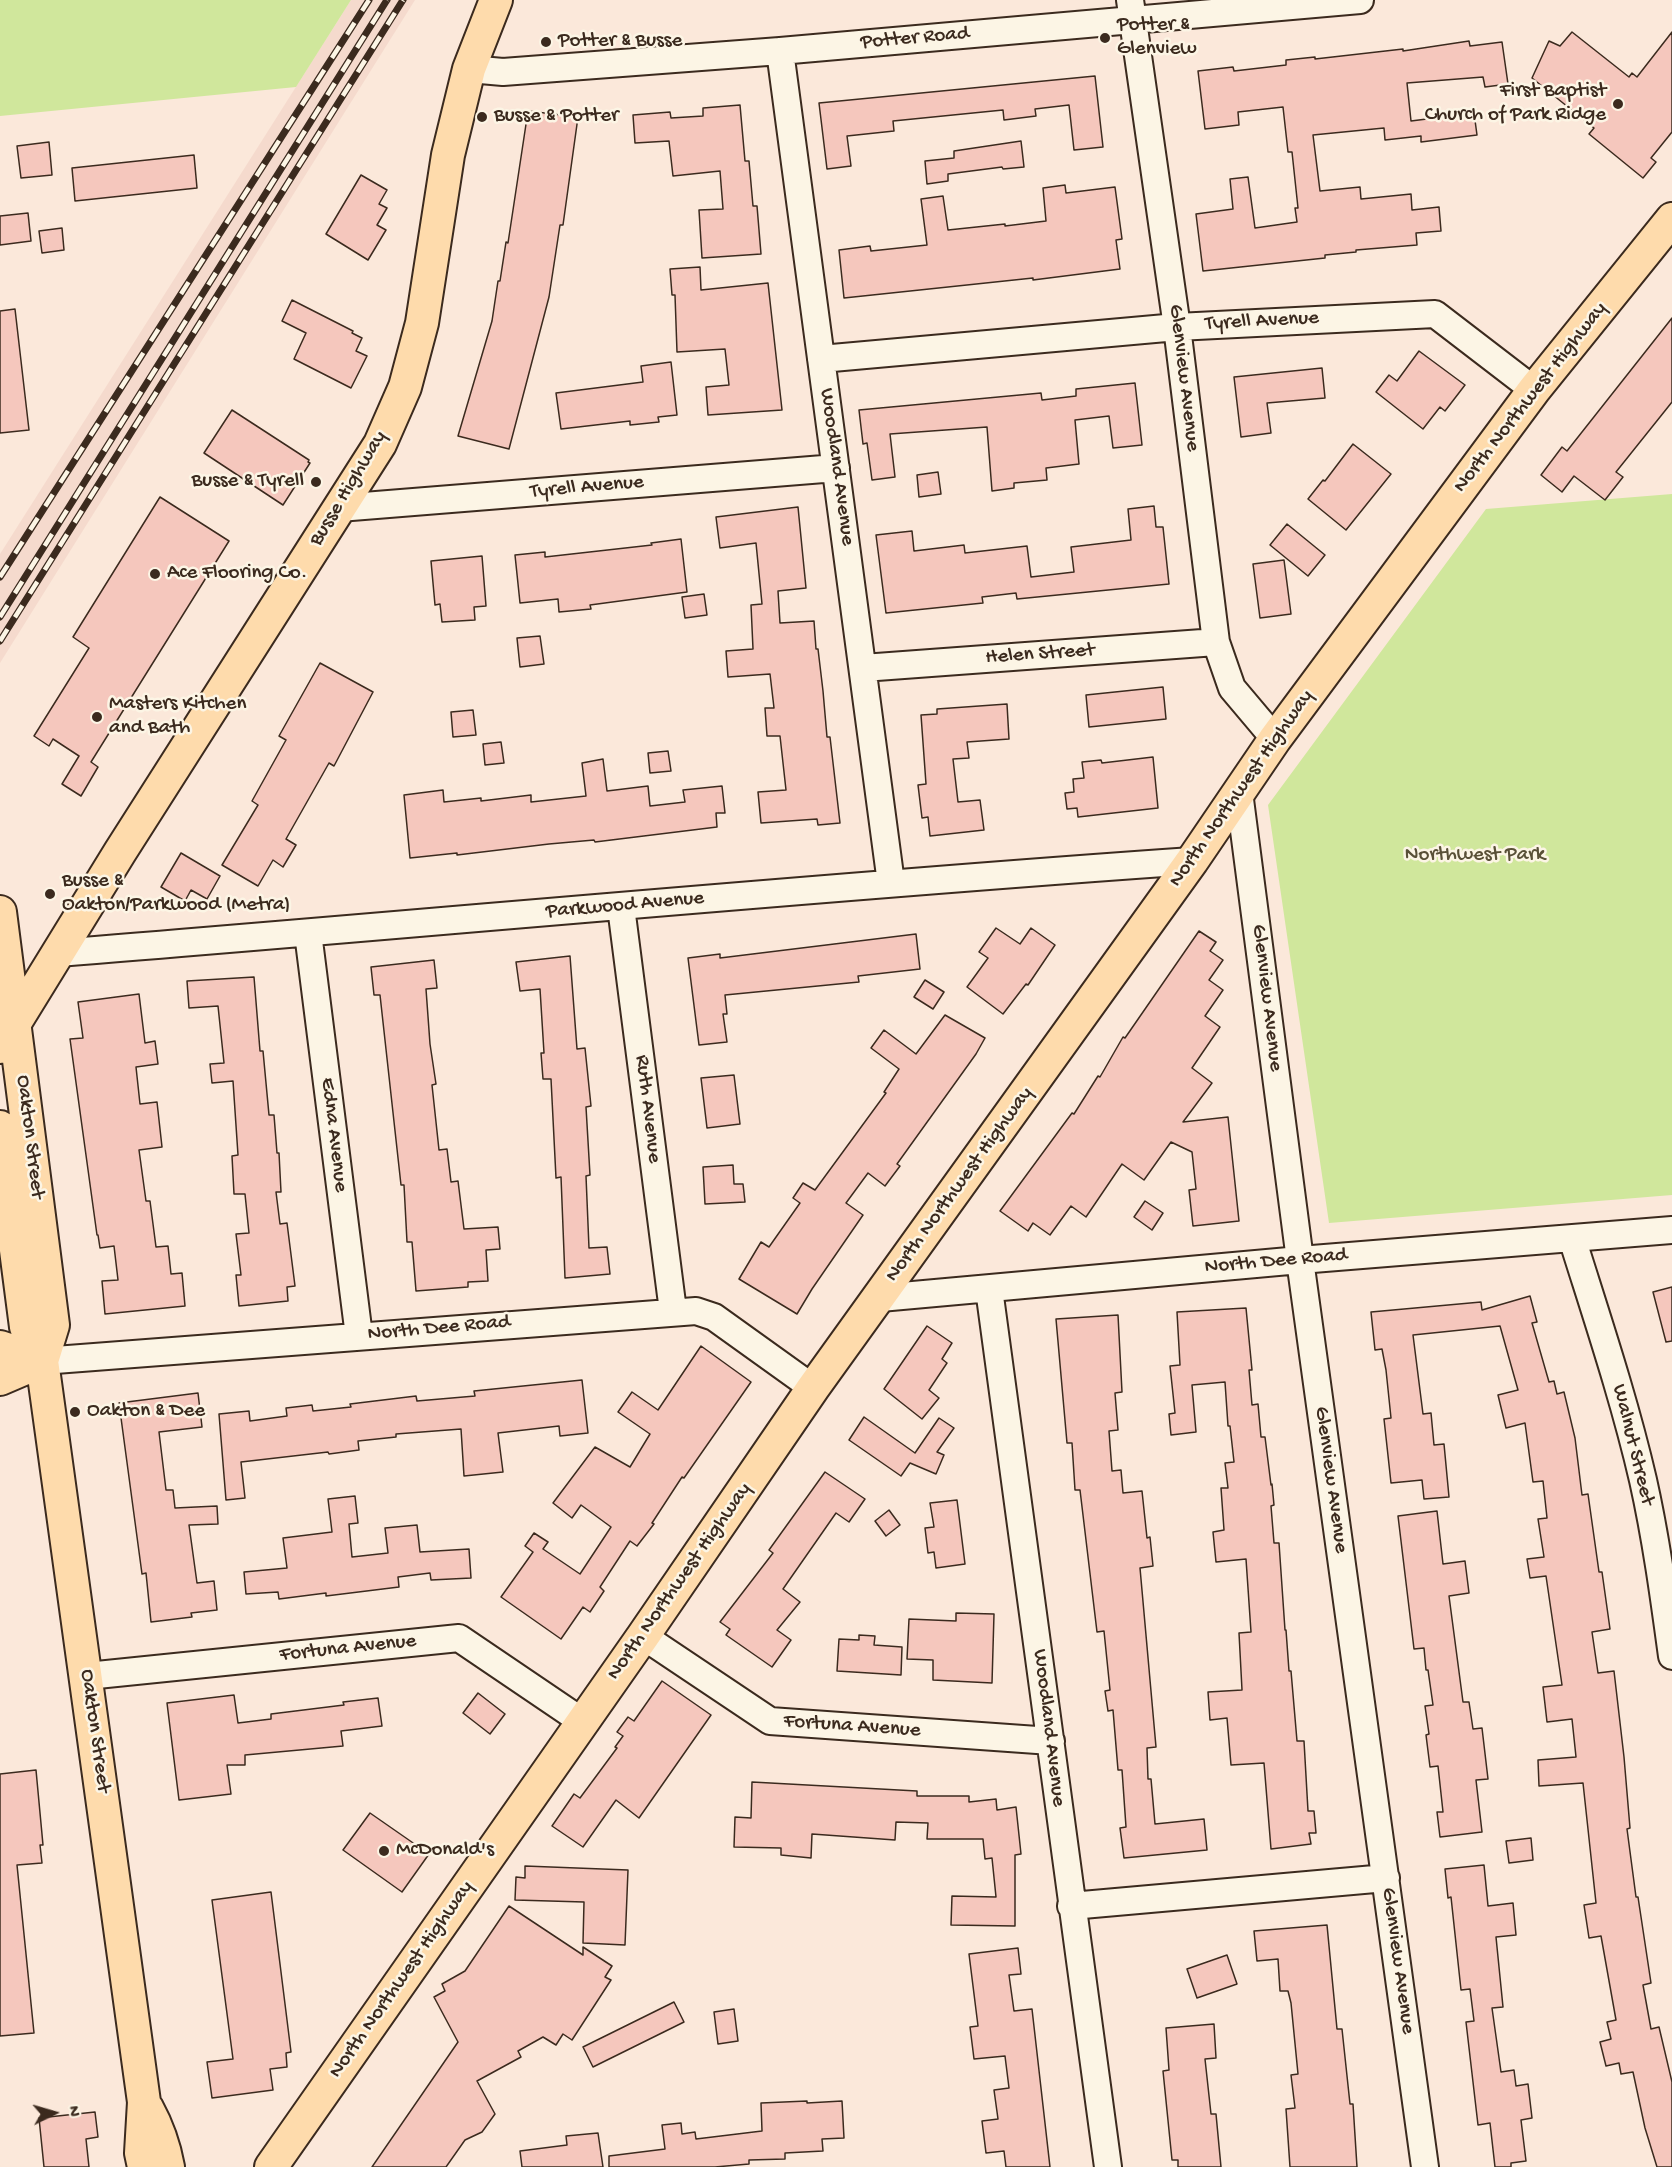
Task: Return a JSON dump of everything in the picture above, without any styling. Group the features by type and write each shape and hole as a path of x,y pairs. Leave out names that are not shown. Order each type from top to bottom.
{"main road":[{"name":"Busse Highway","path":"7,1035 120,852 380,444 405,387 422,323 448,155 469,69 496,0"},
{"name":"North Northwest Highway","path":"272,2167 643,1636 813,1388 880,1298 1192,861 1275,738 1534,390 1670,225"},
{"name":"Oakton Street","path":"0,912 7,1035 53,1325 42,1361"},
{"name":"Oakton Street","path":"0,1127 26,1327 42,1361 87,1676 144,2102 141,2153 144,2167"},
{"name":"North Dee Road","path":"0,1347 42,1361"},
{"name":"North Dee Road","path":"0,1380 42,1361"},
{"name":"Oakton Street","path":"144,2102 159,2130 168,2167"}],"street":[{"name":"Potter Road","path":"469,69 503,72 780,51 1131,9 1360,0"},
{"name":"Glenview Avenue","path":"1131,9 1177,327 1216,642 1232,688 1275,738"},
{"name":"Woodland Avenue","path":"780,51 891,883"},
{"name":"Tyrell Avenue","path":"821,359 1177,327 1435,314 1534,390"},
{"name":"Tyrell Avenue","path":"339,508 836,468"},
{"name":"Helen Street","path":"863,668 1216,642"},
{"name":"Glenview Avenue","path":"1239,792 1300,1260 1425,2167"},
{"name":"Parkwood Avenue","path":"58,952 891,883 1192,861"},
{"name":"Ruth Avenue","path":"621,907 673,1311"},
{"name":"Edna Avenue","path":"308,933 359,1336"},
{"name":"North Dee Road","path":"880,1298 1300,1260 1672,1230"},
{"name":"Walnut Street","path":"1572,1238 1606,1348 1642,1478 1655,1540 1672,1656"},
{"name":"Woodland Avenue","path":"989,1289 1108,2167"},
{"name":"North Dee Road","path":"42,1361 696,1311 714,1317 813,1388"},
{"name":"Fortuna Avenue","path":"643,1636 770,1721 1051,1741"},
{"name":"Fortuna Avenue","path":"87,1676 459,1638 583,1722"},
{"path":"1071,1906 1386,1878"}],"shaded area":[{"path":"351,0 415,0 0,663 0,554"}],"green space":[{"path":"0,0 351,0 296,87 0,116"},
{"name":"Northwest Park","path":"1672,494 1672,1195 1329,1223 1268,805 1486,509"}],"building":[{"name":"First Baptist Church of Park Ridge","path":"1572,32 1629,77 1632,73 1637,77 1672,32 1672,132 1651,158 1656,162 1643,178 1589,134 1594,128 1532,78 1549,41 1560,46"},
{"path":"1469,41 1470,46 1502,42 1508,84 1485,87 1483,77 1407,83 1411,121 1474,113 1477,135 1421,142 1421,136 1385,140 1384,128 1313,135 1320,191 1360,187 1361,199 1411,194 1412,210 1439,207 1441,231 1416,233 1417,245 1356,250 1356,252 1325,255 1325,258 1203,271 1196,214 1233,209 1230,179 1248,177 1255,228 1297,222 1295,208 1298,208 1292,152 1288,152 1283,107 1238,112 1239,125 1205,129 1198,71 1233,67 1234,71 1286,65 1286,60 1403,49 1403,51"},
{"path":"1095,76 1103,147 1074,150 1069,105 1035,109 1036,116 1004,120 1003,110 893,121 894,131 847,136 851,166 827,169 819,103"},
{"path":"740,105 745,161 749,161 753,206 757,206 761,254 702,258 699,210 723,209 720,171 673,176 669,141 635,143 633,115 670,112 671,118 703,116 703,108"},
{"path":"528,111 578,117 563,225 560,225 549,297 509,449 458,436 492,321 506,242 508,243"},
{"path":"1021,141 1024,167 1003,169 1002,167 948,174 948,181 927,184 925,161 954,158 954,151"},
{"path":"49,142 52,175 21,178 17,146"},
{"path":"194,155 197,188 75,201 72,168"},
{"path":"361,175 387,190 379,204 387,208 377,225 386,230 368,260 326,234"},
{"path":"1065,185 1066,193 1115,187 1122,239 1116,240 1120,269 1033,280 1033,278 844,298 839,250 870,246 871,251 927,245 921,199 943,196 948,230 1005,224 1005,226 1046,221 1043,188"},
{"path":"28,213 31,241 0,245 0,216"},
{"path":"62,228 64,250 42,253 39,231"},
{"path":"700,267 701,290 768,283 782,410 708,415 706,387 729,385 725,349 677,352 675,295 672,295 670,269"},
{"path":"292,300 353,331 352,333 362,338 356,351 367,356 351,388 294,359 306,333 282,321"},
{"path":"15,309 29,430 0,433 0,311"},
{"path":"1672,318 1672,402 1616,472 1623,477 1605,500 1574,476 1562,492 1541,475 1562,447 1567,451"},
{"path":"1419,351 1465,385 1445,411 1440,407 1423,429 1376,392 1389,375 1397,381"},
{"path":"671,362 677,415 658,417 659,422 630,425 630,421 561,429 556,393 643,382 641,366"},
{"path":"1322,368 1325,398 1267,403 1271,433 1241,437 1234,377"},
{"path":"1135,383 1142,445 1113,448 1109,416 1075,420 1079,464 1046,468 1047,480 1014,483 1014,488 992,491 987,427 890,434 895,477 872,480 867,443 863,444 859,410 1041,393 1042,400 1076,396 1076,389"},
{"path":"232,410 309,460 310,463 283,505 204,453"},
{"path":"1353,444 1391,474 1346,530 1308,499"},
{"path":"938,472 941,494 919,497 917,475"},
{"path":"160,497 229,541 91,762 98,767 81,796 62,784 79,756 53,739 49,746 34,736 89,648 73,637"},
{"path":"1154,506 1156,527 1163,527 1169,584 1017,599 1016,593 982,597 983,603 886,613 876,535 912,531 914,551 964,545 965,553 1027,546 1031,577 1074,572 1071,547 1131,540 1128,509"},
{"path":"798,507 806,588 778,591 780,623 814,621 827,737 830,737 840,823 818,825 817,819 761,823 758,792 786,790 780,736 767,736 765,708 774,708 770,674 728,677 726,651 753,649 751,605 762,604 756,543 720,548 716,517"},
{"path":"1287,524 1325,555 1308,576 1270,545"},
{"path":"681,539 687,592 590,605 591,609 559,612 558,599 520,603 515,555 545,552 545,557 652,545 651,543"},
{"path":"482,556 486,606 474,607 475,620 442,622 440,604 435,605 431,561"},
{"path":"1284,560 1291,614 1260,618 1253,564"},
{"path":"704,594 707,615 685,618 682,597"},
{"path":"540,636 544,664 520,667 517,638"},
{"path":"320,663 373,692 334,766 329,763 286,839 296,845 283,867 273,860 258,886 222,865 258,805 252,801 286,740 279,736"},
{"path":"1163,687 1166,719 1089,727 1086,695"},
{"path":"1007,704 1009,739 967,742 969,758 953,759 958,802 980,800 984,830 930,836 928,817 922,818 918,785 926,784 921,715 937,714 937,709"},
{"path":"473,710 476,735 453,737 451,712"},
{"path":"501,742 504,763 485,765 483,744"},
{"path":"668,751 671,771 650,773 648,753"},
{"path":"1153,757 1158,808 1078,817 1077,808 1067,809 1065,793 1074,792 1073,779 1084,778 1082,762 1101,760 1102,763"},
{"path":"603,759 607,791 648,786 650,806 685,802 683,790 722,786 725,813 716,813 717,827 595,842 594,840 410,858 404,795 443,790 444,802 481,798 481,801 531,795 531,802 586,796 582,763"},
{"path":"181,853 220,876 207,899 191,890 185,901 161,887"},
{"path":"996,928 1020,944 1031,928 1055,945 1028,985 1026,984 1003,1014 967,987 988,958 979,952"},
{"path":"1199,931 1216,942 1210,951 1223,960 1209,980 1223,990 1205,1016 1220,1027 1192,1068 1212,1083 1183,1122 1228,1117 1239,1221 1193,1226 1189,1190 1196,1189 1192,1152 1171,1142 1144,1180 1122,1164 1086,1217 1071,1206 1050,1235 1033,1223 1028,1231 1000,1211 1072,1113 1074,1114 1098,1076 1100,1077 1123,1037 1125,1038"},
{"path":"916,934 920,969 858,976 859,982 725,995 727,1014 723,1014 727,1042 699,1045 688,958 720,954 720,958"},
{"path":"570,956 577,1049 585,1048 591,1106 586,1107 590,1175 586,1176 589,1248 607,1247 610,1274 565,1278 561,1177 556,1178 551,1079 543,1079 541,1053 544,1053 540,989 520,991 516,962"},
{"path":"434,960 437,988 426,989 436,1084 432,1085 439,1150 447,1149 451,1182 458,1181 464,1229 498,1227 500,1249 486,1250 488,1281 468,1282 468,1287 416,1291 412,1242 407,1242 404,1185 401,1185 380,995 374,995 371,967"},
{"path":"254,977 260,1051 263,1051 269,1115 274,1115 277,1153 279,1153 281,1192 276,1192 280,1224 287,1223 295,1286 287,1287 288,1301 239,1306 236,1275 241,1275 236,1234 249,1233 245,1194 234,1194 232,1156 238,1155 233,1081 212,1083 210,1064 224,1063 218,1006 189,1008 187,981"},
{"path":"925,980 944,992 933,1009 914,997"},
{"path":"139,994 145,1043 155,1041 158,1064 136,1067 140,1104 157,1102 162,1147 139,1150 146,1201 150,1201 156,1247 168,1246 171,1274 182,1273 185,1306 105,1314 102,1281 118,1280 114,1246 100,1248 97,1235 70,1039 83,1038 78,1002"},
{"path":"945,1015 985,1038 897,1164 900,1166 885,1186 868,1173 846,1203 863,1215 797,1314 739,1279 761,1242 769,1247 800,1203 793,1198 803,1183 815,1190 886,1093 884,1092 899,1069 871,1048 884,1030 916,1054"},
{"path":"734,1075 740,1124 707,1128 701,1078"},
{"path":"733,1165 734,1184 743,1184 745,1202 705,1204 703,1167"},
{"path":"1145,1201 1163,1213 1152,1230 1134,1217"},
{"path":"1672,1287 1672,1341 1666,1342 1653,1292"},
{"path":"1530,1296 1537,1322 1532,1323 1549,1382 1554,1381 1557,1394 1564,1392 1575,1438 1582,1495 1588,1494 1599,1572 1602,1572 1610,1629 1592,1632 1598,1673 1614,1671 1630,1828 1627,1829 1651,1983 1643,1985 1651,2029 1659,2027 1672,2082 1672,2167 1657,2167 1645,2128 1633,2072 1621,2074 1619,2063 1606,2066 1600,2042 1611,2039 1607,2022 1616,2020 1601,1936 1589,1938 1584,1905 1596,1903 1583,1783 1539,1786 1538,1760 1576,1757 1572,1719 1547,1722 1543,1687 1562,1685 1546,1576 1530,1578 1527,1559 1544,1557 1538,1519 1547,1518 1543,1481 1533,1482 1525,1423 1506,1428 1498,1395 1518,1390 1500,1326 1413,1335 1423,1414 1431,1413 1434,1445 1444,1444 1449,1497 1424,1499 1422,1480 1391,1483 1384,1419 1391,1418 1386,1370 1382,1349 1375,1350 1371,1312 1481,1302 1482,1310"},
{"path":"1246,1308 1252,1370 1249,1370 1252,1405 1258,1404 1261,1437 1265,1437 1274,1505 1271,1506 1274,1543 1279,1543 1285,1630 1297,1741 1304,1741 1308,1811 1314,1811 1316,1833 1309,1833 1311,1844 1271,1849 1264,1763 1231,1765 1227,1718 1210,1720 1208,1692 1242,1690 1239,1633 1251,1632 1246,1559 1216,1562 1213,1532 1224,1530 1221,1488 1228,1488 1225,1463 1234,1462 1230,1426 1228,1426 1225,1382 1192,1385 1196,1432 1171,1435 1169,1414 1175,1413 1170,1366 1180,1365 1177,1312"},
{"path":"1118,1315 1122,1392 1115,1393 1118,1430 1109,1431 1112,1471 1121,1470 1123,1493 1142,1491 1147,1538 1150,1537 1153,1566 1140,1568 1156,1747 1147,1748 1148,1779 1151,1779 1155,1824 1204,1819 1207,1850 1124,1858 1120,1828 1126,1827 1122,1770 1118,1770 1113,1710 1108,1711 1105,1691 1110,1690 1104,1631 1097,1632 1080,1490 1075,1490 1072,1443 1067,1443 1056,1319"},
{"path":"927,1326 952,1343 942,1359 947,1363 929,1390 939,1398 922,1419 884,1389"},
{"path":"701,1346 751,1382 684,1478 682,1477 652,1523 654,1524 637,1546 630,1541 600,1587 604,1591 590,1612 583,1607 561,1639 501,1597 533,1552 525,1546 534,1533 548,1542 543,1549 580,1574 611,1527 581,1505 572,1518 553,1503 595,1447 630,1467 650,1434 618,1412 632,1392 658,1410"},
{"path":"582,1380 588,1433 560,1436 559,1426 498,1433 503,1472 464,1476 461,1429 396,1434 396,1437 358,1441 359,1450 241,1462 245,1498 226,1500 219,1414 249,1411 250,1421 287,1416 286,1408 312,1405 313,1411 416,1396 417,1401 475,1396 474,1391"},
{"path":"198,1393 202,1427 159,1432 166,1490 173,1490 175,1508 217,1506 218,1524 189,1525 197,1583 214,1581 217,1610 191,1613 192,1617 151,1622 146,1573 142,1574 119,1403"},
{"path":"864,1417 915,1453 939,1418 954,1428 937,1452 944,1455 936,1474 910,1463 901,1476 849,1440"},
{"path":"825,1472 865,1499 849,1522 836,1513 783,1589 800,1602 777,1630 791,1640 772,1667 726,1635 730,1629 720,1622 773,1553 769,1550"},
{"path":"355,1496 358,1523 349,1524 352,1557 388,1553 385,1528 417,1525 420,1552 469,1549 471,1578 431,1580 430,1573 398,1577 399,1587 326,1596 326,1593 279,1599 278,1592 246,1594 244,1572 287,1568 283,1538 332,1532 328,1499"},
{"path":"957,1500 965,1564 936,1568 934,1552 928,1553 925,1528 934,1527 930,1503"},
{"path":"889,1510 900,1525 886,1536 875,1521"},
{"path":"1437,1511 1443,1564 1465,1561 1469,1593 1449,1596 1463,1702 1469,1702 1473,1729 1482,1728 1488,1779 1476,1780 1482,1832 1440,1837 1437,1812 1443,1812 1438,1766 1430,1767 1426,1735 1429,1734 1425,1706 1433,1705 1424,1648 1414,1649 1398,1516"},
{"path":"956,1613 994,1614 992,1683 933,1680 933,1660 907,1659 909,1619 956,1621"},
{"path":"859,1635 875,1636 874,1645 902,1647 901,1675 837,1671 839,1639 859,1640"},
{"path":"662,1681 711,1715 639,1818 616,1800 583,1847 552,1826 574,1794 580,1798 617,1748 615,1747 623,1736 617,1732 628,1717 634,1721"},
{"path":"478,1693 505,1714 490,1734 463,1713"},
{"path":"234,1695 238,1723 271,1719 271,1714 344,1705 343,1702 378,1698 382,1726 341,1731 343,1746 245,1755 245,1765 227,1765 231,1794 179,1800 167,1703"},
{"path":"36,1770 43,1845 40,1845 42,1863 17,1865 34,2033 0,2036 0,1774"},
{"path":"752,1782 917,1791 917,1796 969,1796 969,1802 996,1799 997,1810 1016,1807 1021,1854 1015,1855 1015,1926 951,1925 952,1896 996,1897 992,1858 985,1859 983,1839 927,1839 928,1823 896,1822 895,1840 812,1834 811,1858 781,1855 781,1848 734,1847 735,1817 751,1818"},
{"name":"McDonald's","path":"370,1813 429,1854 402,1892 343,1850"},
{"path":"1531,1838 1533,1860 1509,1863 1506,1841"},
{"path":"1484,1865 1488,1906 1513,1903 1516,1935 1496,1937 1503,2007 1492,2008 1501,2072 1514,2070 1516,2086 1528,2084 1532,2118 1521,2120 1526,2161 1511,2163 1511,2167 1495,2167 1490,2123 1478,2125 1466,2022 1474,2021 1470,1989 1461,1990 1451,1897 1448,1898 1445,1869"},
{"path":"525,1866 628,1870 625,1945 583,1943 584,1902 515,1900 516,1877 525,1878"},
{"path":"271,1892 291,2052 286,2053 287,2067 270,2069 273,2090 212,2098 207,2062 233,2059 212,1900"},
{"path":"509,1906 583,1955 583,1947 612,1966 605,1977 611,1980 572,2040 563,2034 556,2045 543,2037 518,2051 521,2057 477,2081 495,2114 482,2132 465,2140 446,2167 372,2167 458,2042 434,1997 445,1991 442,1984 465,1971"},
{"path":"1327,1925 1337,2029 1342,2029 1350,2104 1353,2104 1357,2167 1290,2167 1286,2109 1295,2108 1291,2075 1298,2074 1291,2003 1288,1991 1280,1991 1278,1959 1257,1961 1254,1931"},
{"path":"1018,1948 1021,1974 1009,1975 1014,2011 1032,2009 1050,2167 1006,2167 1004,2151 986,2153 982,2121 998,2119 994,2090 1009,2088 1005,2056 974,2059 970,2027 978,2026 969,1954"},
{"path":"1227,1955 1237,1984 1197,1998 1187,1969"},
{"path":"674,2002 684,2022 593,2067 583,2047"},
{"path":"734,2009 738,2041 718,2044 714,2012"},
{"path":"1214,2024 1216,2058 1205,2059 1211,2114 1216,2114 1221,2167 1178,2167 1178,2160 1172,2160 1163,2071 1169,2070 1166,2028"},
{"path":"807,2101 807,2103 842,2101 844,2138 822,2139 823,2151 785,2153 785,2159 749,2160 749,2164 715,2167 609,2167 609,2156 665,2149 662,2125 681,2123 682,2134 695,2132 696,2139 762,2131 761,2103"},
{"path":"95,2112 98,2137 86,2139 89,2167 44,2167 39,2118"},
{"path":"598,2133 603,2167 522,2167 520,2151 567,2145 566,2136"}],"railway":[{"path":"0,577 369,0"},
{"path":"0,617 387,0"},
{"path":"0,641 403,0"}],"place":[{"name":"Potter & Glenview","path":"1105,38"},
{"name":"Potter & Busse","path":"546,42"},
{"name":"First Baptist Church of Park Ridge","path":"1618,104"},
{"name":"Busse & Potter","path":"482,117"},
{"name":"Busse & Tyrell","path":"316,482"},
{"name":"Ace Flooring Co.","path":"155,574"},
{"name":"Masters Kitchen and Bath","path":"97,717"},
{"name":"Busse & Oakton/Parkwood (Metra)","path":"50,894"},
{"name":"Oakton & Dee","path":"75,1412"},
{"name":"McDonald's","path":"384,1851"}]}
